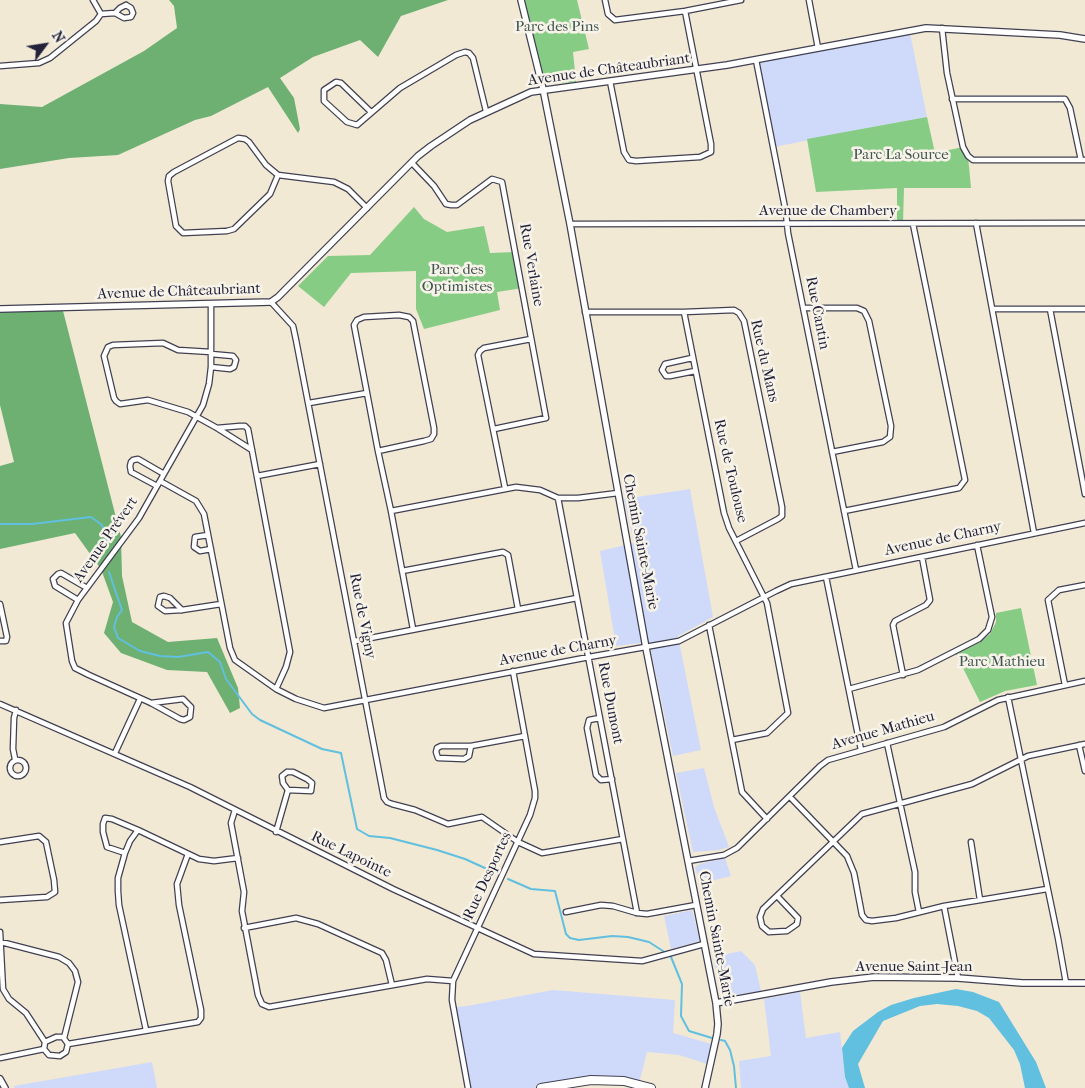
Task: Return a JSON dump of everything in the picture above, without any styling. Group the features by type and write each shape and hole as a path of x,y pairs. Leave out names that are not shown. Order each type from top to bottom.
{"main road":[{"path":"546,1088 570,1082 602,1080 624,1082 651,1088"}],"street":[{"path":"93,0 100,14"},
{"name":"Chemin Sainte-Marie","path":"521,0 543,89 570,224 646,648 716,1003 717,1034 705,1088"},
{"path":"605,0 608,14 615,20 685,11 741,0"},
{"path":"809,0 818,48"},
{"path":"610,81 624,152 629,160 700,157 711,152 712,144 685,11"},
{"path":"100,14 115,13"},
{"path":"0,66 39,63 50,58 96,21 100,14"},
{"path":"942,28 946,73 963,147 968,156 974,160 1083,160 1070,108 1064,99 952,99"},
{"name":"Avenue de Châteaubriant","path":"0,310 271,302 431,146 454,129 486,111 521,95 543,89 696,70 912,30 942,28 1060,35 1085,39"},
{"path":"371,112 341,84 336,82 324,90 324,100 347,122 357,125 400,88 456,55 465,52 469,53 473,58 486,111"},
{"name":"Rue Cantin","path":"756,60 856,570"},
{"path":"278,175 270,194 234,229 183,233 176,226 168,181 169,176 238,138 245,138 266,165 278,175 334,182 348,189 367,208"},
{"name":"Rue Verlaine","path":"412,163 434,186 446,204 457,205 492,178 502,182 546,418 494,430"},
{"path":"976,223 1034,533"},
{"name":"Avenue de Chambery","path":"570,224 1085,223"},
{"path":"844,511 959,488 965,480 913,224"},
{"name":"Rue de Vigny","path":"271,302 293,326 384,798 387,802 415,810 448,824 482,817 518,842"},
{"name":"Avenue Prévert","path":"140,699 75,668 72,661 66,623 78,600 138,518 197,416 205,398 211,368 211,304"},
{"path":"804,308 857,308 864,311 870,321 891,426 890,437 883,442 832,452"},
{"path":"993,309 1085,309"},
{"path":"1050,309 1082,463 1085,494"},
{"name":"Rue du Mans","path":"585,312 734,310 739,313 744,321 782,507 782,516 736,541"},
{"name":"Rue de Toulouse","path":"684,312 724,513 729,528 767,603 788,713 767,733 732,740"},
{"path":"378,451 431,440 434,434 413,321 409,317 399,315 364,317 357,320 354,325 378,451 391,511 413,629"},
{"path":"505,488 478,355 480,350 531,339"},
{"path":"211,368 230,369 234,367 236,360 232,356 178,350 163,343 113,345 105,352 104,356 116,401 125,404 148,400 197,416 252,450"},
{"path":"692,358 665,364 662,370 666,376 695,372"},
{"path":"309,403 367,392"},
{"path":"217,428 245,426 248,429 290,652 286,668 276,689"},
{"name":"Avenue de Charny","path":"164,474 138,459 131,462 131,472 196,501 204,514 230,648 235,660 276,689 296,699 324,708 589,656 679,641 791,584 1085,523"},
{"path":"257,476 320,464"},
{"path":"391,511 516,487 540,490 558,498 578,498 618,493"},
{"name":"Rue Dumont","path":"558,498 638,913"},
{"path":"208,535 195,537 194,547 200,551 211,549"},
{"path":"848,689 918,670 979,639 988,630 992,617 977,545"},
{"path":"402,571 503,552 508,555 518,609"},
{"path":"903,675 893,625 895,621 926,605 930,600 922,557"},
{"path":"78,600 55,586 53,579 61,573 87,588"},
{"path":"826,577 861,750"},
{"path":"1065,685 1048,600 1059,590 1085,585"},
{"path":"182,610 170,598 160,597 158,606 165,610 182,610 221,604"},
{"path":"355,641 577,598"},
{"path":"0,604 2,630 6,641 0,641"},
{"path":"709,625 742,792 767,819"},
{"name":"Rue Desportes","path":"468,1088 452,1000 453,980 518,842 535,798 513,672"},
{"name":"Avenue Mathieu","path":"688,861 724,855 737,848 824,762 944,727 1008,697 1085,680"},
{"path":"1008,697 1066,983"},
{"path":"115,753 140,699 180,719 184,720 190,717 191,707 183,699 150,703"},
{"name":"Rue Lapointe","path":"0,704 190,787 276,832 393,889 534,954 642,961 704,944"},
{"path":"15,760 14,718 16,710"},
{"path":"600,718 589,720 587,728 596,775 601,780 612,779"},
{"path":"471,746 469,756 464,759 438,758 436,752 437,748 441,746 471,746 525,736"},
{"path":"887,743 915,872 915,892 919,912"},
{"path":"778,896 798,918 797,924 787,931 769,932 762,926 760,917 763,909 862,814 972,784 1021,758 1085,744"},
{"path":"1079,745 1085,771"},
{"path":"287,772 293,772 312,783 311,791 288,790 283,784 282,776 287,772"},
{"path":"276,832 288,790"},
{"path":"790,797 848,856 854,873 862,915 866,920 896,918 944,906 1047,889"},
{"path":"235,810 231,824 244,892 242,911 244,928 258,995 262,1004 269,1007 427,979 453,980"},
{"path":"125,853 107,847 103,832 103,824 106,818 138,830 199,859 214,861 238,858"},
{"path":"138,830 125,853 118,878 119,905 146,1030"},
{"path":"0,842 39,836 46,842 55,892 47,897 0,900"},
{"path":"518,842 542,853 623,839"},
{"path":"971,842 980,900"},
{"path":"68,1044 198,1022 201,1018 201,1010 179,905 177,884 188,854"},
{"path":"566,912 601,905 647,914 696,905"},
{"path":"944,906 958,978"},
{"path":"244,928 296,918 318,924 382,953 386,960 392,984"},
{"path":"0,932 3,989 5,994 8,1000 26,1013 45,1042 44,1049 49,1055 60,1056 66,1052 68,1044 64,1038 78,982 75,971 69,963 59,957 1,942"},
{"name":"Avenue Saint-Jean","path":"716,1003 851,979 898,977 958,978 1022,983 1085,983"},
{"path":"45,1042 56,1037 64,1038"},
{"path":"0,1058 44,1049"},
{"path":"0,1079 5,1088"}],"shaded area":[{"path":"910,33 927,117 774,147 756,60"},
{"path":"690,489 713,617 678,636 701,750 673,756 649,642 616,646 600,551 634,543 624,499"},
{"path":"704,768 714,807 729,847 719,850 693,852 676,773"},
{"path":"725,858 731,876 700,884 695,867"},
{"path":"692,910 700,941 671,949 664,916"},
{"path":"741,951 755,965 761,991 721,997 713,957"},
{"path":"553,990 675,1000 673,1033 715,1045 710,1065 679,1055 647,1052 639,1084 618,1080 544,1088 469,1088 454,1007"},
{"path":"800,992 806,1038 840,1032 845,1077 849,1088 741,1088 739,1061 771,1056 764,999"},
{"path":"152,1062 157,1088 15,1088 14,1086"}],"green space":[{"path":"169,0 448,0 401,16 378,57 360,40 313,57 280,78 294,98 300,129 298,133 268,87 211,116 195,120 118,155 69,158 0,169 0,104 42,107 144,51 177,28 174,6"},
{"name":"Parc des Pins","path":"524,0 577,0 589,49 573,52 576,82 548,84 543,80"},
{"name":"Parc La Source","path":"927,117 935,153 963,147 968,156 971,188 904,188 903,223 897,223 897,188 816,192 807,139"},
{"name":"Parc des Optimistes","path":"414,207 424,219 447,232 484,226 490,253 515,252 523,288 497,292 500,310 424,329 416,309 416,271 351,273 324,307 298,286 328,256 370,255"},
{"path":"62,307 121,537 122,576 132,622 168,642 217,638 238,688 240,708 230,713 207,672 167,670 121,653 104,633 113,602 101,569 75,533 0,549 0,466 14,462 0,405 0,310"},
{"name":"Parc Mathieu","path":"1021,608 1037,685 1005,691 980,702 956,654 979,643 990,634 996,622 996,613"}],"water":[{"path":"956,989 973,992 999,1002 1036,1062 1046,1088 1025,1088 1020,1064 1014,1050 989,1018 977,1011 958,1006 937,1004 920,1006 883,1021 858,1064 865,1088 849,1088 845,1077 842,1048 853,1031 878,1012 891,1005"}],"waterway":[{"path":"0,524 32,524 91,517 102,525 107,543"},
{"path":"109,572 122,610 117,617 114,627 118,638 140,651 160,656 178,657 208,652 220,662 226,679 252,714 260,720 322,749 341,753 357,829 369,836 390,838 437,850 465,859 498,874"},
{"path":"508,879 531,889 555,891 566,934 570,938 579,940 612,936 628,937 649,942 663,951"},
{"path":"671,957 682,984 681,1016 689,1031 712,1038"},
{"path":"721,1040 725,1041 730,1050 736,1088"}]}
